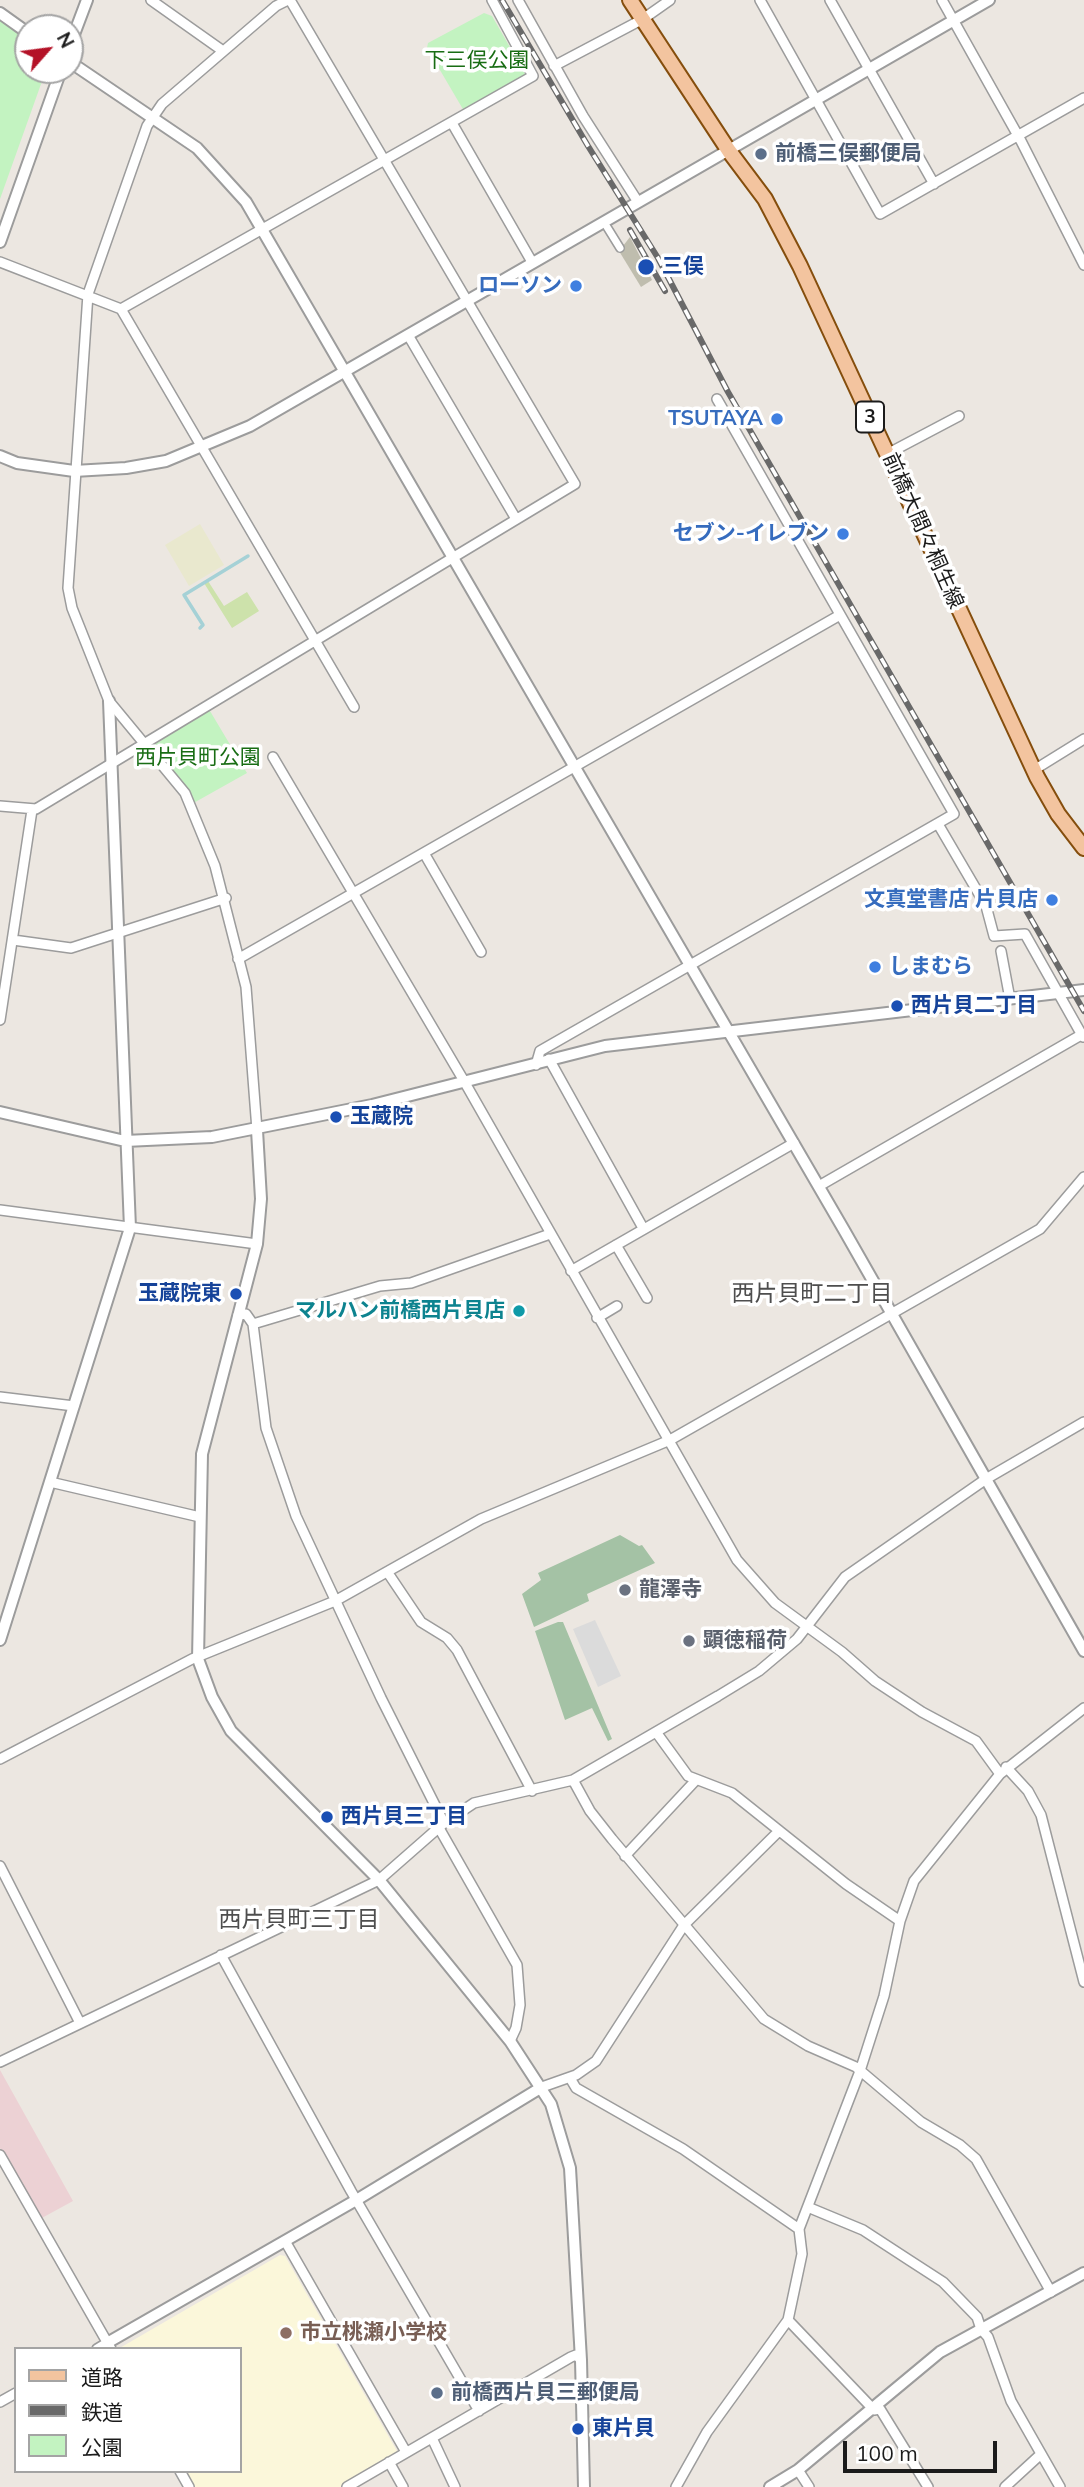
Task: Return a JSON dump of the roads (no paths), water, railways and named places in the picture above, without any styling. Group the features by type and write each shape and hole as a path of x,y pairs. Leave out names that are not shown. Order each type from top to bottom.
{"main road":[{"name":"前橋大間々桐生線","path":"629,0 765,199 794,255 931,554 1034,770 1058,814 1084,848"}],"street":[{"path":"151,0 223,51"},
{"path":"0,806 32,810 143,745 575,484 289,0 276,6 152,115 88,294 69,598 110,701 143,745 185,793 226,898 246,987 261,1199 257,1244 202,1454 198,1659 212,1697 231,1731 379,1880 510,2041 551,2104 570,2168 581,2360 584,2487"},
{"path":"121,309 533,76 492,0"},
{"path":"518,0 554,66 638,202"},
{"path":"554,66 643,19 670,0"},
{"path":"760,0 880,214 1084,98"},
{"path":"830,0 933,184"},
{"path":"942,0 1018,136 1084,265"},
{"path":"0,456 17,463 75,471 148,465 204,447 250,426 989,0"},
{"path":"84,71 152,115 216,165 236,187 262,228 819,1186 1084,1651"},
{"path":"0,242 56,84"},
{"path":"452,123 532,262"},
{"path":"607,226 620,248"},
{"path":"0,262 121,309 354,707"},
{"path":"408,335 516,519"},
{"path":"536,1065 540,1051 953,815 717,398"},
{"path":"887,454 959,416"},
{"path":"238,959 840,615"},
{"path":"1,1636 130,1228 110,701"},
{"path":"1034,770 1084,739"},
{"path":"273,757 464,1081 597,1318 743,1568 775,1603 875,1681 922,1712 976,1741 1003,1771 1028,1791 1041,1815 1084,1982"},
{"path":"0,1020 32,810"},
{"path":"819,1186 1083,1037 1023,932 994,936 986,906 937,824"},
{"path":"424,853 481,952"},
{"path":"13,940 71,948 226,898"},
{"path":"1001,951 1010,999"},
{"path":"0,1112 125,1141 212,1137 257,1130 536,1065 549,1059 605,1046 1084,990"},
{"path":"549,1059 643,1228"},
{"path":"571,1272 794,1143"},
{"path":"0,1759 208,1652 335,1601 481,1519 670,1440 1040,1228 1084,1177"},
{"path":"0,1210 257,1244"},
{"path":"253,1324 380,1286 411,1283 550,1234"},
{"path":"616,1245 647,1298"},
{"path":"597,1318 617,1306"},
{"path":"237,1315 246,1314 253,1324 271,1446 296,1516 442,1826 517,1965 520,2005 516,2028 510,2041"},
{"path":"0,1397 74,1406"},
{"path":"0,2062 379,1880 442,1826 480,1800 532,1791 573,1780 656,1732 759,1671 797,1639 839,1581 986,1479 1084,1422"},
{"path":"50,1482 200,1517"},
{"path":"388,1573 421,1622 447,1638 457,1650 532,1791"},
{"path":"676,2487 707,2432 788,2320 802,2254 800,2229 860,2071 884,1996 900,1921 921,1872 1003,1771 1084,1708"},
{"path":"656,1732 682,1771 696,1780 732,1793 900,1921"},
{"path":"573,1780 590,1811 625,1856 772,2026 860,2071 921,2122 960,2146 976,2160 1051,2292"},
{"path":"625,1856 696,1780"},
{"path":"0,2155 105,2347 358,2199 542,2087 570,2078 596,2061 684,1925 779,1831"},
{"path":"0,1866 80,2023"},
{"path":"221,1955 351,2192 358,2199 479,2411"},
{"path":"570,2078 576,2088 665,2138 800,2229"},
{"path":"810,2207 869,2233 943,2283 977,2317 981,2329 988,2337 1011,2401 1060,2487"},
{"path":"285,2241 406,2452"},
{"path":"769,2487 799,2470 940,2353 1084,2273"},
{"path":"788,2320 874,2410"},
{"path":"347,2487 571,2357 576,2356 581,2360"},
{"path":"874,2410 879,2408 882,2412 929,2487"},
{"path":"432,2438 455,2487"},
{"path":"1005,2487 1041,2454"},
{"path":"389,2462 403,2487"},
{"path":"799,2470 810,2487"}],"waterway":[{"path":"200,628 203,625 184,595 248,556"}],"railway":[{"path":"502,0 658,258 728,392 1084,1011"},
{"path":"630,230 665,291"}],"place":[{"name":"前橋三俣郵便局","path":"761,154"},
{"name":"三俣","path":"646,267"},
{"name":"ローソン","path":"576,286"},
{"name":"TSUTAYA","path":"777,419"},
{"name":"セブン-イレブン","path":"843,534"},
{"name":"文真堂書店 片貝店","path":"1052,900"},
{"name":"しまむら","path":"875,967"},
{"name":"西片貝二丁目","path":"897,1006"},
{"name":"玉蔵院","path":"336,1117"},
{"name":"玉蔵院東","path":"236,1294"},
{"name":"マルハン前橋西片貝店","path":"519,1311"},
{"name":"龍澤寺","path":"625,1590"},
{"name":"顕徳稲荷","path":"689,1641"},
{"name":"西片貝三丁目","path":"327,1817"},
{"name":"市立桃瀬小学校","path":"286,2333"},
{"name":"前橋西片貝三郵便局","path":"437,2393"},
{"name":"東片貝","path":"578,2429"}],"district":[{"name":"西片貝町二丁目","path":"812,1294"},
{"name":"西片貝町三丁目","path":"299,1920"}],"park label":[{"name":"下三俣公園","path":"477,61"},
{"name":"西片貝町公園","path":"198,758"}]}
